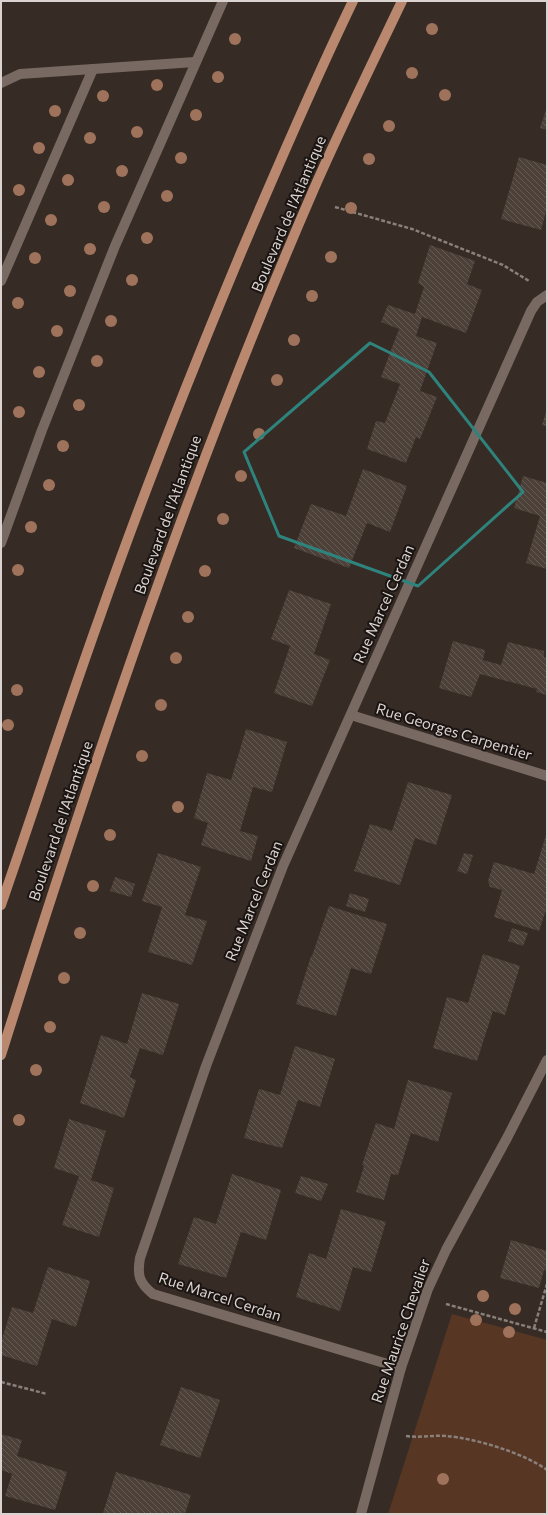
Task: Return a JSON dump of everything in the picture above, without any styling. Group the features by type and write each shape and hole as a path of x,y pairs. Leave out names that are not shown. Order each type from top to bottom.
{"main road":[{"name":"Boulevard de l'Atlantique","path":"1,905 99,619 152,474 208,332 274,174 353,1"},
{"name":"Boulevard de l'Atlantique","path":"1,1055 56,880 140,635 194,485 313,191 402,1"}],"street":[{"path":"1,543 42,430 112,253 223,1"},
{"path":"1,83 20,74 195,62"},
{"path":"1,281 93,68"},
{"name":"Rue Marcel Cerdan","path":"401,1368 152,1294 144,1287 140,1279 138,1269 140,1258 206,1066 283,866 531,311 537,302 547,295"},
{"name":"Rue Georges Carpentier","path":"351,716 547,776"},
{"name":"Rue Maurice Chevalier","path":"361,1514 401,1368 428,1289 446,1250 507,1138 547,1060"}],"path":[{"path":"336,207 412,229 504,265 523,276 547,295"},
{"path":"534,1328 547,1284"},
{"path":"446,1303 547,1332"},
{"path":"1,1382 48,1394"},
{"path":"405,1436 445,1436 466,1439 510,1452 530,1460 547,1470"}],"highlighted area":[{"path":"370,343 429,372 523,492 418,586 279,536 244,452"}],"shaded area":[{"path":"452,1314 547,1340 547,1514 388,1514"}],"building":[{"path":"547,107 547,130 540,128"},
{"path":"519,157 547,165 547,208 541,230 501,219"},
{"path":"430,245 475,261 467,284 482,290 466,333 422,317 416,336 437,343 420,391 437,397 420,439 416,437 406,463 367,449 376,421 385,423 400,384 381,377 399,329 381,322 388,305 415,314 424,287 418,283"},
{"path":"547,409 547,426 542,425"},
{"path":"363,469 407,486 390,532 367,523 349,568 294,548 311,504 346,516"},
{"path":"523,476 547,483 547,569 526,563 540,516 514,508"},
{"path":"289,590 331,604 314,654 330,660 312,706 274,693 290,646 271,639"},
{"path":"453,641 485,650 483,660 501,665 508,642 544,651 544,657 547,658 547,695 536,692 537,689 480,674 471,697 439,688"},
{"path":"246,729 287,742 272,792 253,787 240,831 258,836 251,861 201,845 208,823 194,818 207,773 231,780"},
{"path":"408,782 452,795 436,845 415,838 400,885 354,871 370,824 392,831"},
{"path":"547,832 547,907 539,931 494,917 502,890 490,887 488,881 494,862 534,874"},
{"path":"158,853 201,867 185,915 207,921 192,965 148,952 162,907 142,901"},
{"path":"464,853 473,855 467,874 457,871"},
{"path":"115,877 135,884 131,897 110,891"},
{"path":"350,893 369,899 365,912 346,906"},
{"path":"329,906 387,924 371,974 351,968 336,1016 296,1004"},
{"path":"512,928 528,933 523,946 508,941"},
{"path":"483,954 520,966 505,1015 493,1011 477,1061 433,1048 447,997 468,1003"},
{"path":"142,993 179,1004 163,1055 140,1048 130,1077 136,1080 124,1118 80,1103 101,1035 127,1044"},
{"path":"295,1046 335,1059 320,1107 298,1100 282,1148 244,1138 259,1089 280,1095"},
{"path":"408,1080 452,1093 438,1142 411,1133 398,1175 391,1174 384,1200 356,1192 364,1166 362,1165 376,1123 394,1129"},
{"path":"69,1119 106,1131 91,1180 114,1188 99,1237 62,1225 79,1176 54,1168"},
{"path":"232,1174 281,1190 266,1240 241,1232 226,1278 178,1264 194,1217 216,1224"},
{"path":"301,1176 328,1184 321,1201 295,1193"},
{"path":"341,1209 386,1222 371,1272 353,1267 340,1311 296,1297 309,1253 326,1259"},
{"path":"511,1240 547,1251 547,1271 544,1270 539,1288 500,1278"},
{"path":"48,1267 90,1281 76,1327 52,1319 37,1366 1,1355 1,1342 12,1307 33,1313"},
{"path":"181,1387 220,1400 200,1458 160,1445"},
{"path":"1,1434 22,1440 17,1456 67,1472 55,1510 5,1496 12,1474 1,1470"},
{"path":"116,1472 191,1495 185,1514 103,1513"}]}
